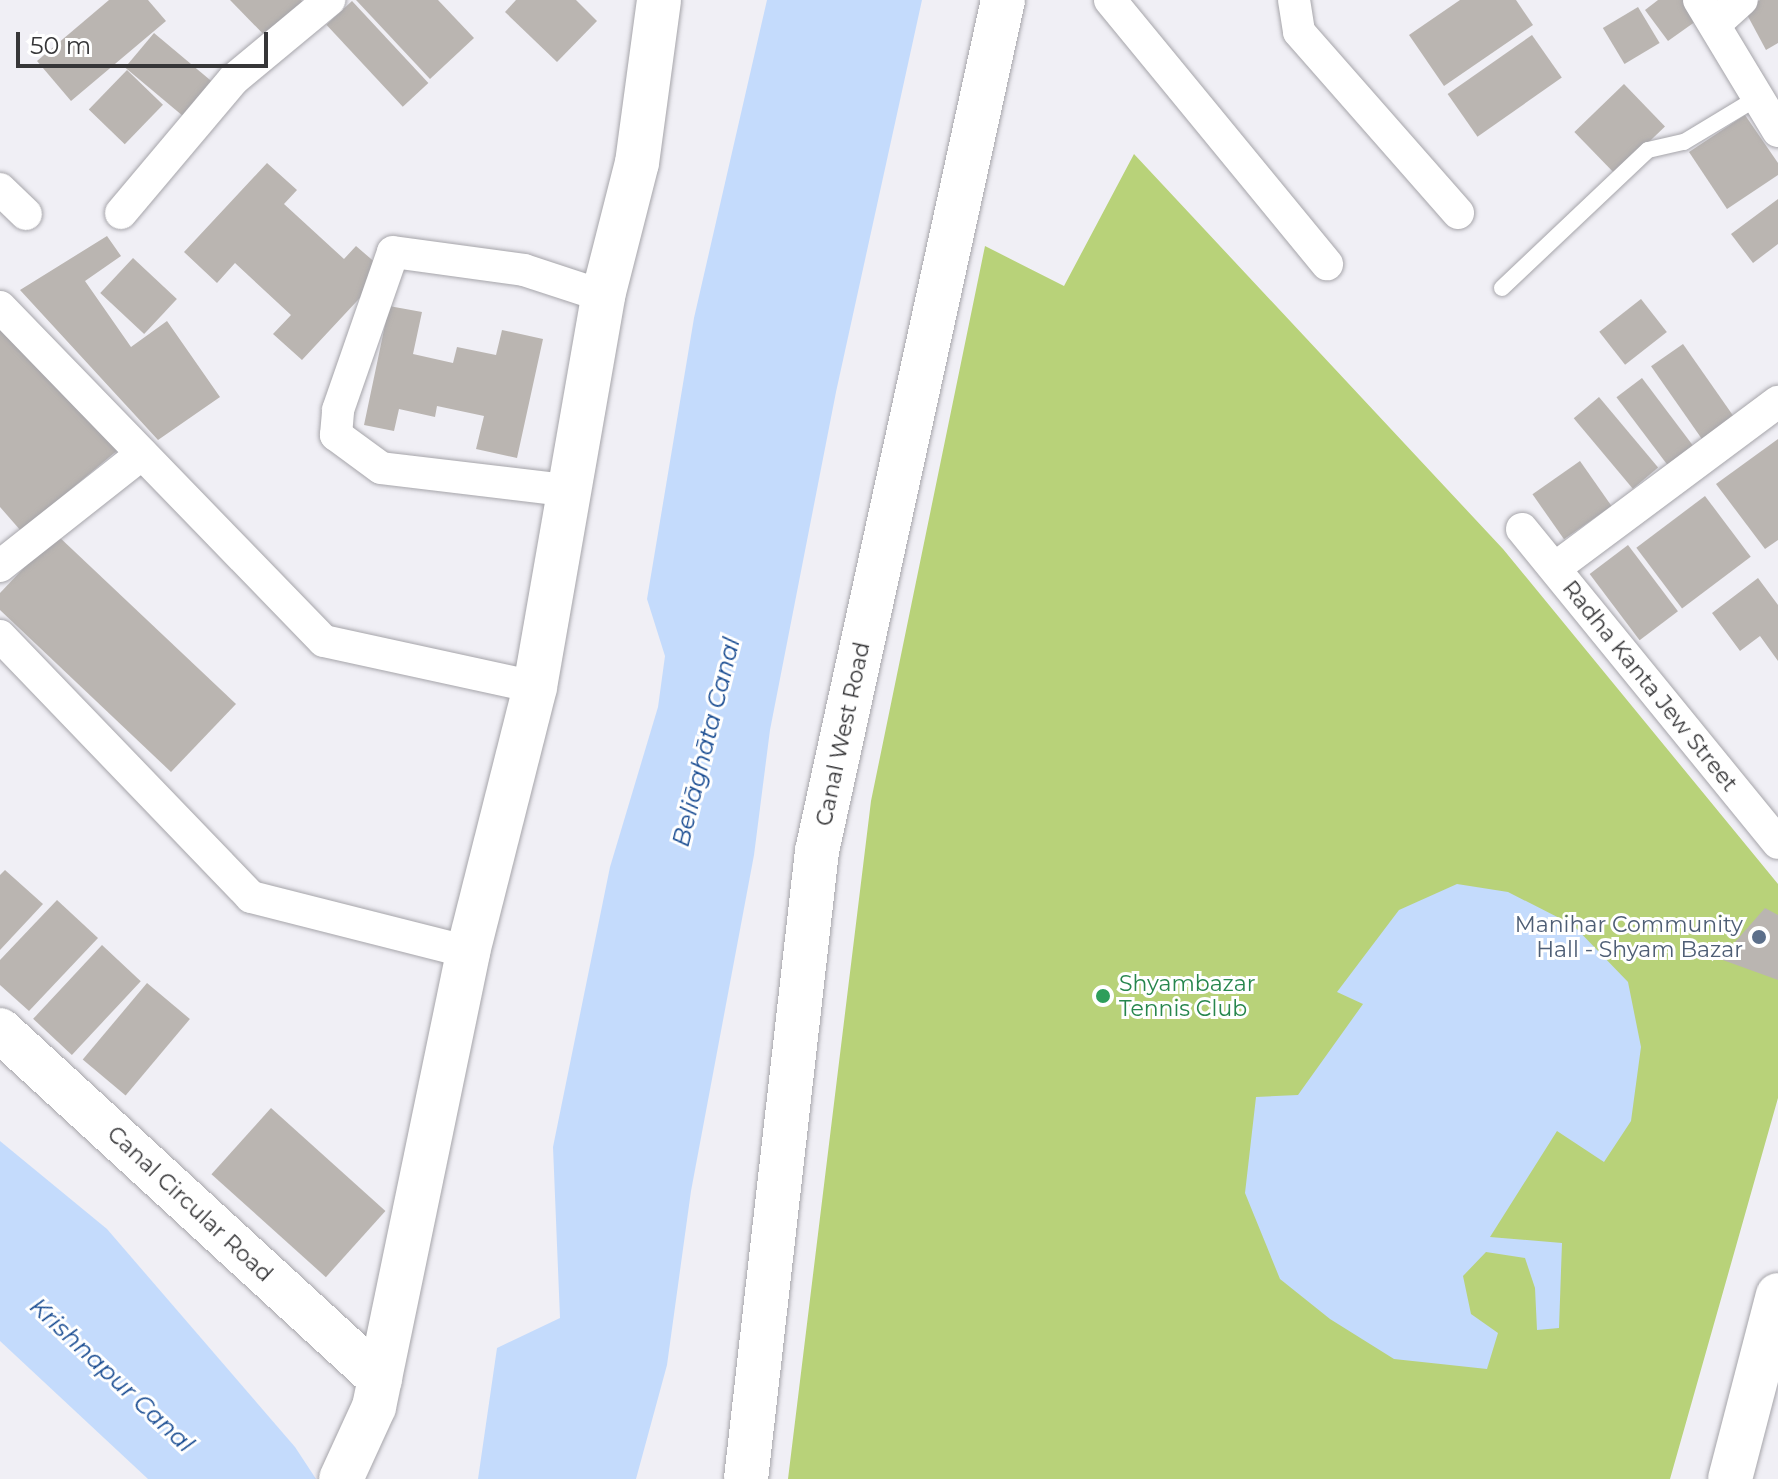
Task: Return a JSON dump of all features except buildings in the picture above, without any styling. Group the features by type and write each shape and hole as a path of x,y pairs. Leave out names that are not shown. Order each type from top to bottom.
{"main road":[{"path":"341,1479 377,1393 468,952 535,687 573,491 603,296 637,163 659,0"},
{"name":"Canal West Road","path":"746,1479 817,851 1003,0"},
{"name":"Canal Circular Road","path":"0,1030 377,1393"},
{"path":"1730,1479 1778,1295"}],"street":[{"path":"121,213 234,79 329,0"},
{"path":"1110,0 1327,264"},
{"path":"1294,0 1299,32 1458,213"},
{"path":"1742,0 1707,12 1778,131"},
{"path":"0,189 26,214"},
{"path":"573,491 381,468 336,435 338,410 393,252 524,270 603,296"},
{"path":"0,307 324,641 535,687"},
{"path":"1555,568 1778,402"},
{"path":"6,546 142,454"},
{"name":"Radha Kanta Jew Street","path":"1522,529 1778,843"},
{"path":"0,636 251,897 468,952"}],"lane":[{"path":"1502,288 1648,150 1684,142 1757,98"}],"green space":[{"path":"1134,154 1503,549 1778,884 1778,1098 1670,1479 788,1479 871,801 985,246 1064,286"}],"water":[{"name":"Beliāghāta Canal","path":"767,0 922,0 836,392 770,730 754,855 691,1191 667,1365 636,1479 478,1479 497,1348 560,1318 553,1147 610,867 658,707 665,656 647,599 694,318"},
{"path":"1457,884 1508,892 1573,925 1628,982 1641,1047 1631,1121 1604,1162 1557,1131 1490,1237 1562,1243 1559,1328 1537,1330 1535,1288 1525,1258 1486,1252 1463,1276 1471,1314 1498,1333 1487,1369 1394,1359 1330,1319 1280,1279 1245,1193 1256,1097 1298,1095 1363,1004 1337,992 1399,910"},
{"name":"Krishnapur Canal","path":"0,1141 107,1229 295,1447 316,1479 148,1479 0,1341"}],"place":[{"name":"Manihar Community Hall - Shyam Bazar","path":"1759,937"},
{"name":"Shyambazar Tennis Club","path":"1103,996"}]}
